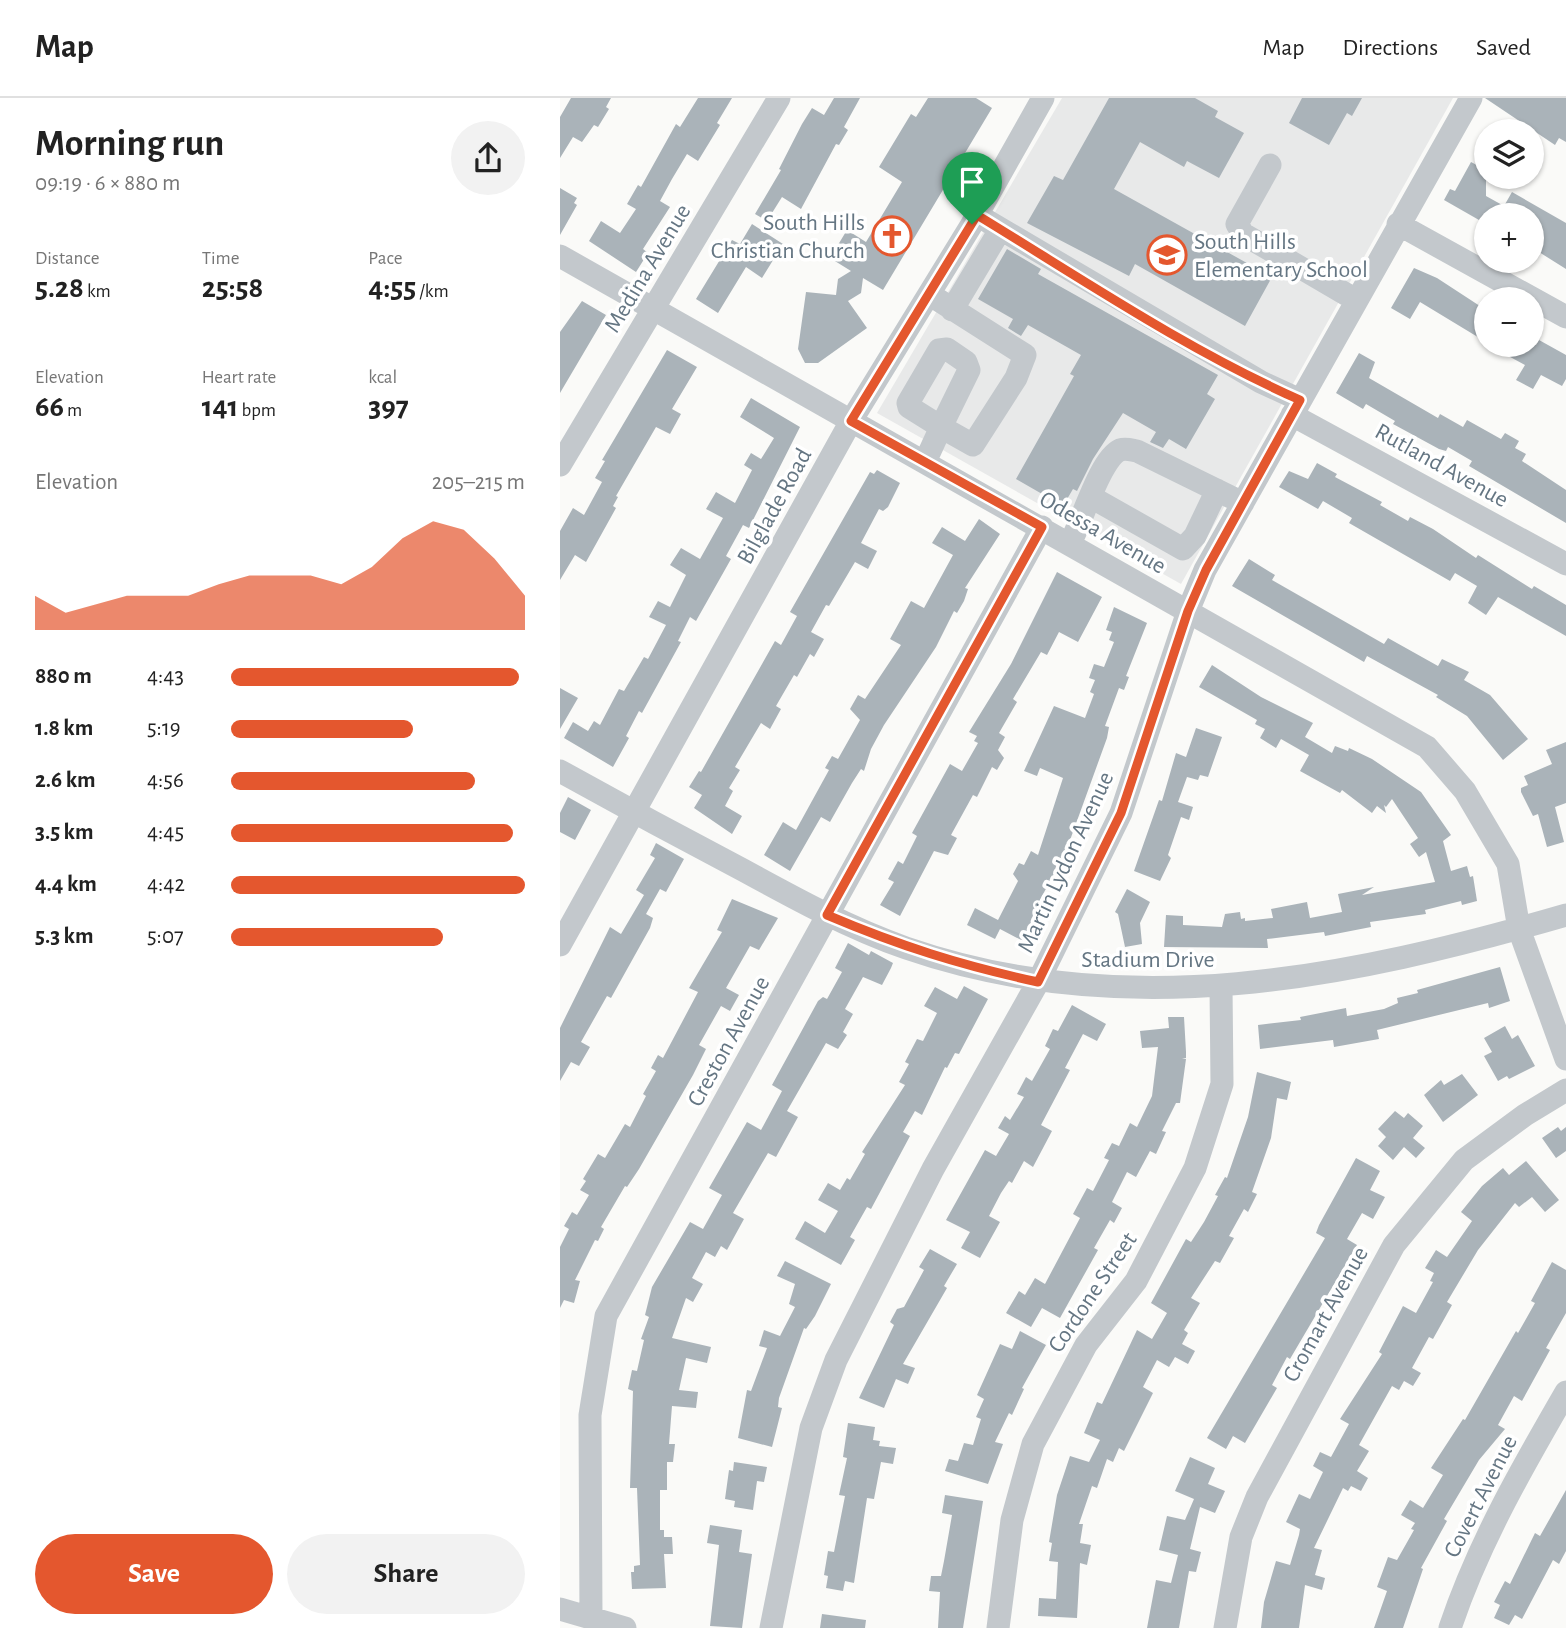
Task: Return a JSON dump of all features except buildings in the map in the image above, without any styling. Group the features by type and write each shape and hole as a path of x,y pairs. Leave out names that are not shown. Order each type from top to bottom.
{"street":[{"name":"Medina Avenue","path":"560,465 779,98"},
{"name":"Bilglade Road","path":"560,945 851,421 977,215 1044,98"},
{"name":"Martin Lydon Avenue","path":"771,1628 811,1428 836,1360 933,1169 1038,982 1121,813 1188,611 1206,570 1471,98"},
{"path":"1270,165 1237,225 1243,234 1356,300"},
{"name":"Rutland Avenue","path":"977,215 1249,376 1296,407 1566,564"},
{"path":"1398,224 1566,317"},
{"path":"952,310 1000,230"},
{"name":"Odessa Avenue","path":"560,256 1427,747 1465,791 1508,864 1519,929 1566,1059"},
{"path":"925,462 941,427 969,370 966,362 947,349 939,350 908,403 909,407 941,427 973,445 1016,378 1026,355 929,294"},
{"path":"902,337 933,359"},
{"path":"1070,543 1113,456 1127,449 1243,503"},
{"path":"1091,497 1183,549 1195,536 1217,490"},
{"name":"Creston Avenue","path":"591,1616 590,1415 606,1316 1042,527"},
{"name":"Stadium Drive","path":"560,771 827,915 905,948 968,967 1038,982 1109,988 1222,986 1321,975 1519,929 1566,915"},
{"name":"Cordone Street","path":"998,1628 1012,1520 1033,1444 1086,1345 1136,1281 1199,1156 1222,1083 1222,986"},
{"name":"Cromart Avenue","path":"1226,1628 1241,1537 1257,1497 1394,1245 1464,1160 1525,1115 1566,1090"},
{"name":"Covert Avenue","path":"1450,1628 1490,1531 1521,1469 1566,1392"},
{"path":"560,1609 625,1628"}],"shaded area":[{"name":"South Hills Elementary School","path":"1062,98 1453,98 1181,584 877,413"}],"place":[{"name":"South Hills Christian Church","path":"892,236"},
{"name":"South Hills Elementary School","path":"1167,255"}],"route":[{"path":"977,215 1186,340 1261,382 1300,400 1206,570 1188,611 1121,813 1038,982 968,967 905,948 827,915 1042,527 851,421 972,224 977,215"}]}
